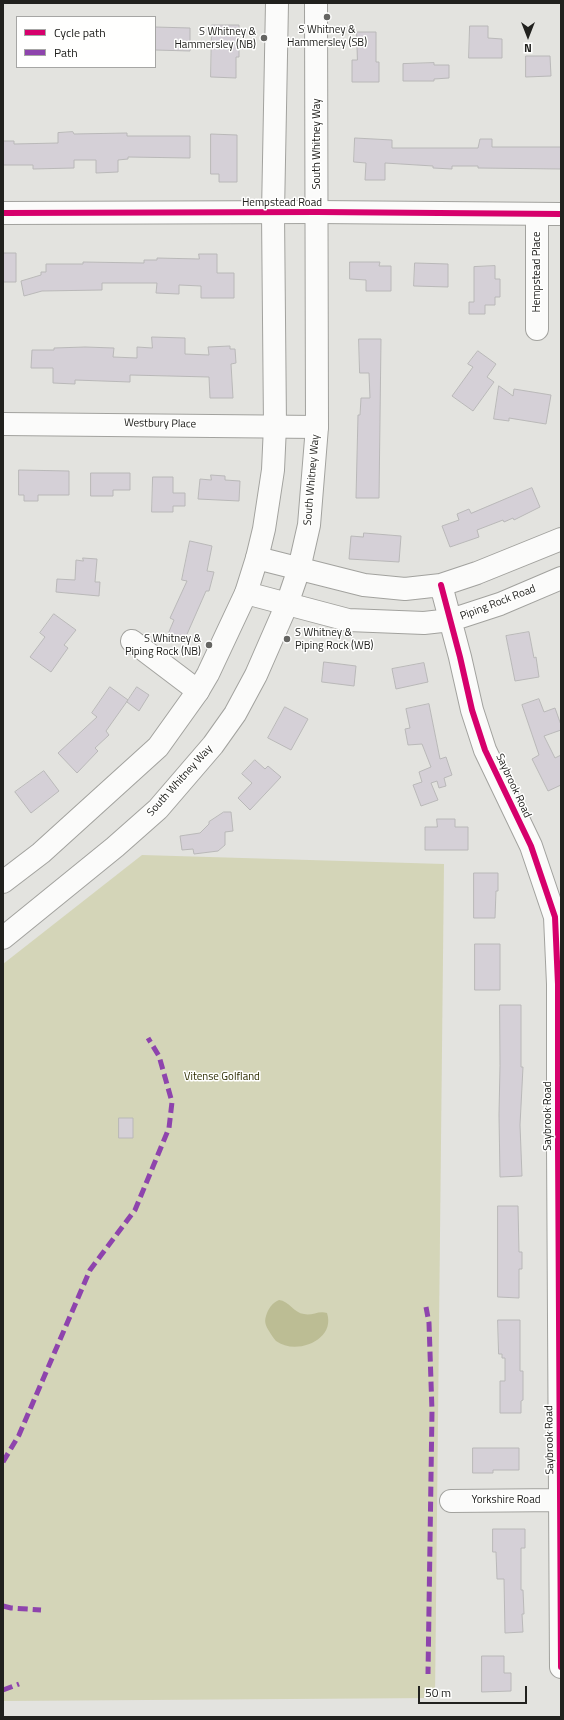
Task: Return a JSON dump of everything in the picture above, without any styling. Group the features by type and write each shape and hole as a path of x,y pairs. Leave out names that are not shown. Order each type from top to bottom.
{"street":[{"path":"3,882 41,853 95,806 158,747 198,692 226,638 246,593 257,558 264,529 273,470 275,426 272,213 277,3"},
{"name":"South Whitney Way","path":"3,938 115,847 158,809 208,751 235,714 256,676 287,604 299,569 310,525 317,427 316,3"},
{"name":"Hempstead Road","path":"3,213 317,212 561,214"},
{"name":"Hempstead Place","path":"537,214 537,329"},
{"name":"Westbury Place","path":"3,424 317,427"},
{"path":"257,558 364,585 405,589 440,585 477,573 561,539"},
{"name":"Piping Rock Road","path":"246,593 348,620 397,623 451,620 500,604 561,578"},
{"name":"Saybrook Road","path":"440,585 451,620 472,710 485,750 531,846 555,917 559,984 561,1667"},
{"path":"132,641 198,692"},
{"name":"Yorkshire Road","path":"451,1501 561,1500"}],"green space":[{"name":"Vitense Golfland","path":"142,855 444,864 435,1698 3,1701 3,964"}],"shaded area":[{"path":"279,1300 286,1302 300,1313 327,1313 328,1323 326,1331 320,1338 303,1346 294,1347 284,1345 276,1341 267,1327 265,1320 269,1309"}],"building":[{"path":"212,25 239,25 239,57 236,57 236,78 211,77"},
{"path":"470,26 488,26 488,38 502,39 502,58 469,58"},
{"path":"156,27 190,28 190,51 156,50"},
{"path":"357,32 376,32 376,62 379,62 379,82 352,82 352,60 357,60"},
{"path":"526,56 550,56 551,76 526,77"},
{"path":"434,63 434,65 449,65 449,78 434,79 434,81 403,81 403,64"},
{"path":"73,132 74,134 127,133 127,136 190,136 190,158 128,157 128,159 118,160 118,172 96,173 96,160 74,160 74,168 33,169 33,165 3,165 3,141 14,141 14,144 58,143 58,133"},
{"path":"211,134 237,135 237,182 219,182 219,174 211,174"},
{"path":"355,138 392,140 392,148 478,148 480,139 492,139 492,147 561,147 561,169 478,168 478,166 452,166 452,169 433,168 433,166 385,163 385,180 365,180 366,163 354,162"},
{"path":"3,253 16,253 16,282 3,282"},
{"path":"199,254 217,254 217,273 234,273 234,298 201,298 201,286 179,285 179,294 156,293 157,283 102,283 102,290 42,291 24,296 21,281 41,275 41,272 46,272 46,264 83,264 83,262 144,263 144,260 157,260 157,258 199,259"},
{"path":"350,262 380,262 379,266 391,266 391,291 366,291 366,280 350,279"},
{"path":"415,263 448,264 448,287 414,286"},
{"path":"495,266 495,279 500,279 500,297 495,297 495,305 485,305 485,314 469,314 469,302 474,302 474,267"},
{"path":"152,337 185,338 185,354 209,355 208,347 230,346 230,349 235,349 236,363 231,364 233,398 210,398 209,377 130,375 130,382 75,380 75,384 53,383 53,368 31,368 32,350 54,350 54,348 85,347 114,348 113,357 137,358 137,347 152,348"},
{"path":"359,339 381,339 379,498 356,498 358,415 360,415 361,398 370,398 369,373 360,373"},
{"path":"478,351 496,364 487,377 494,382 473,411 452,396 473,367 468,364"},
{"path":"499,386 513,396 514,389 551,395 546,424 509,418 509,421 494,419"},
{"path":"19,470 69,471 69,495 38,495 38,501 24,501 24,495 19,495"},
{"path":"91,473 130,473 130,490 113,490 113,496 91,496"},
{"path":"211,475 225,476 225,480 240,481 239,501 198,499 200,479 211,480"},
{"path":"153,477 173,477 173,493 185,493 185,506 173,506 173,512 152,512"},
{"path":"532,488 540,507 514,520 513,518 504,522 503,520 477,530 479,537 450,547 442,526 459,520 457,514 469,509 471,513"},
{"path":"364,533 401,536 399,562 349,559 351,536 363,537"},
{"path":"190,541 212,546 207,571 214,572 209,591 206,591 184,641 168,634 174,620 170,618 187,581 182,580"},
{"path":"83,558 97,559 95,582 100,582 99,596 56,592 57,579 75,580 76,560 83,561"},
{"path":"54,614 76,630 64,645 68,648 51,672 30,657 45,637 40,633"},
{"path":"529,632 534,658 536,657 539,677 515,681 506,636"},
{"path":"324,662 356,666 354,686 322,682"},
{"path":"424,663 428,682 396,689 392,669"},
{"path":"110,687 128,700 106,731 109,735 95,748 98,751 77,773 58,753 97,717 92,713"},
{"path":"137,687 149,695 139,711 127,702"},
{"path":"539,699 544,712 555,708 561,725 561,730 544,736 555,758 561,755 561,785 548,791 532,759 539,755 522,705"},
{"path":"429,704 440,759 446,757 452,775 444,778 446,786 439,788 437,781 431,783 438,800 421,806 413,785 422,782 419,772 431,767 422,744 408,745 405,729 410,728 406,709"},
{"path":"285,707 308,719 291,750 268,738"},
{"path":"255,760 265,769 268,766 281,777 250,810 238,798 252,783 242,774"},
{"path":"44,771 59,791 31,813 15,792"},
{"path":"224,812 231,812 233,831 225,832 225,845 218,851 194,854 193,849 182,850 180,836 200,833 209,824 209,822"},
{"path":"437,819 455,819 455,827 468,827 468,850 425,850 425,827 437,827"},
{"path":"474,873 498,873 495,918 474,918"},
{"path":"475,944 500,944 500,990 475,990"},
{"path":"500,1005 521,1005 521,1067 523,1067 520,1125 522,1176 500,1177"},
{"path":"119,1118 133,1118 133,1138 119,1138"},
{"path":"498,1206 518,1206 519,1252 522,1252 522,1269 519,1269 519,1298 498,1297"},
{"path":"498,1320 520,1320 520,1371 523,1371 523,1400 521,1401 521,1413 500,1413 500,1381 505,1381 505,1358 502,1358 502,1354 499,1354"},
{"path":"473,1448 519,1448 519,1470 493,1470 493,1473 473,1473"},
{"path":"493,1529 525,1529 525,1548 521,1548 521,1590 523,1590 524,1614 522,1614 523,1632 505,1633 504,1579 497,1579 496,1552 493,1552"},
{"path":"482,1656 504,1656 504,1673 511,1673 511,1691 482,1692"}],"marked path":[{"path":"3,1462 19,1435 90,1270 135,1210 169,1128 172,1102 159,1056 148,1038"},
{"path":"426,1307 429,1323 432,1411 428,1674"},
{"path":"3,1606 41,1610"},
{"path":"3,1690 19,1684"}],"cycle path":[{"path":"3,213 317,212 561,214"},
{"path":"441,585 472,710 485,750 531,846 555,917 558,984 561,1667"}],"place":[{"name":"S Whitney & Hammersley (SB)","path":"327,17"},
{"name":"S Whitney & Hammersley (NB)","path":"264,38"},
{"name":"S Whitney & Piping Rock (WB)","path":"287,639"},
{"name":"S Whitney & Piping Rock (NB)","path":"209,645"}]}
